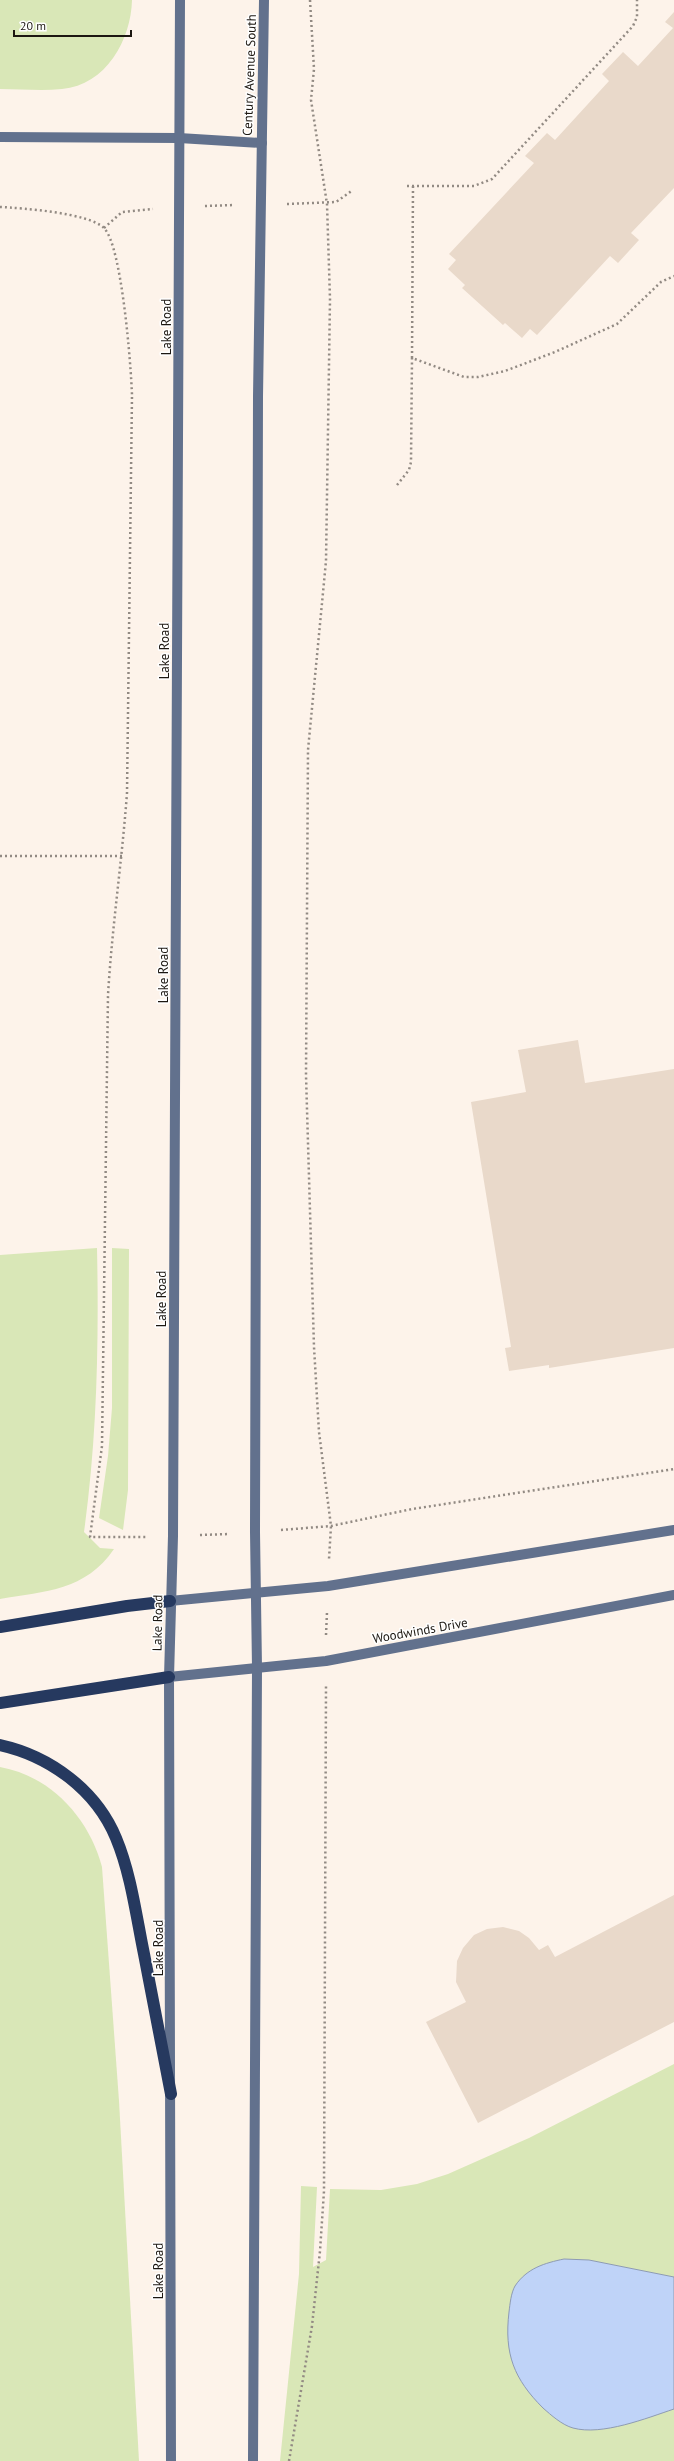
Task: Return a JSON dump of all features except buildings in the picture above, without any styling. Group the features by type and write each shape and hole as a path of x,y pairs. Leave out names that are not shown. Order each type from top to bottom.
{"highway":[{"path":"0,1628 127,1606 170,1601"},
{"path":"0,1703 169,1677"},
{"path":"0,1745 34,1755 74,1782 98,1808 116,1837 128,1878 171,2094"}],"main road":[{"path":"179,138 180,0"},
{"name":"Century Avenue South","path":"0,137 179,138 262,143 264,0"},
{"name":"Lake Road","path":"171,2461 169,1677 173,1536 179,138"},
{"path":"253,2461 257,1668 255,1532 260,204 262,143"},
{"path":"170,1601 328,1586 674,1530"},
{"name":"Woodwinds Drive","path":"169,1677 326,1660 674,1596"}],"path":[{"path":"289,2461 312,2318 320,2251 324,2191 326,1660 331,1526 319,1432 314,1346 306,1075 308,750 326,553 330,300 327,204 311,100 314,69 310,0"},
{"path":"408,186 474,186 492,179 633,26 637,17 637,0"},
{"path":"397,485 409,470 411,462 413,186"},
{"path":"104,228 118,214 128,210 260,204 327,204 336,202 353,190"},
{"path":"0,207 63,214 86,219 104,228 111,243 124,304 131,367 127,793 122,856 113,926 108,995 102,1446 90,1536 173,1536 331,1526 412,1509 674,1469"},
{"path":"412,358 464,377 478,377 505,371 555,352 617,324 661,282 674,276"},
{"path":"0,856 122,856"}],"green space":[{"path":"0,0 132,0 131,15 121,45 103,70 78,86 62,89 39,90 0,89"},
{"path":"97,1248 98,1319 96,1390 92,1461 84,1532 100,1548 114,1549 103,1563 77,1581 49,1591 0,1599 0,1255"},
{"path":"112,1248 129,1249 128,1490 123,1530 99,1518 108,1456 112,1408"},
{"path":"0,1767 18,1772 36,1780 65,1802 88,1832 102,1867 119,2101 139,2461 0,2461"},
{"path":"674,2064 674,2461 280,2461 299,2274 301,2186 317,2187 313,2267 326,2260 330,2189 381,2190 417,2184 448,2174 529,2138"}],"water":[{"path":"564,2259 589,2260 674,2277 674,2409 624,2425 597,2430 585,2430 569,2427 557,2420 543,2408 525,2387 513,2365 508,2341 509,2312 513,2292 515,2286 520,2280 537,2267"}]}
